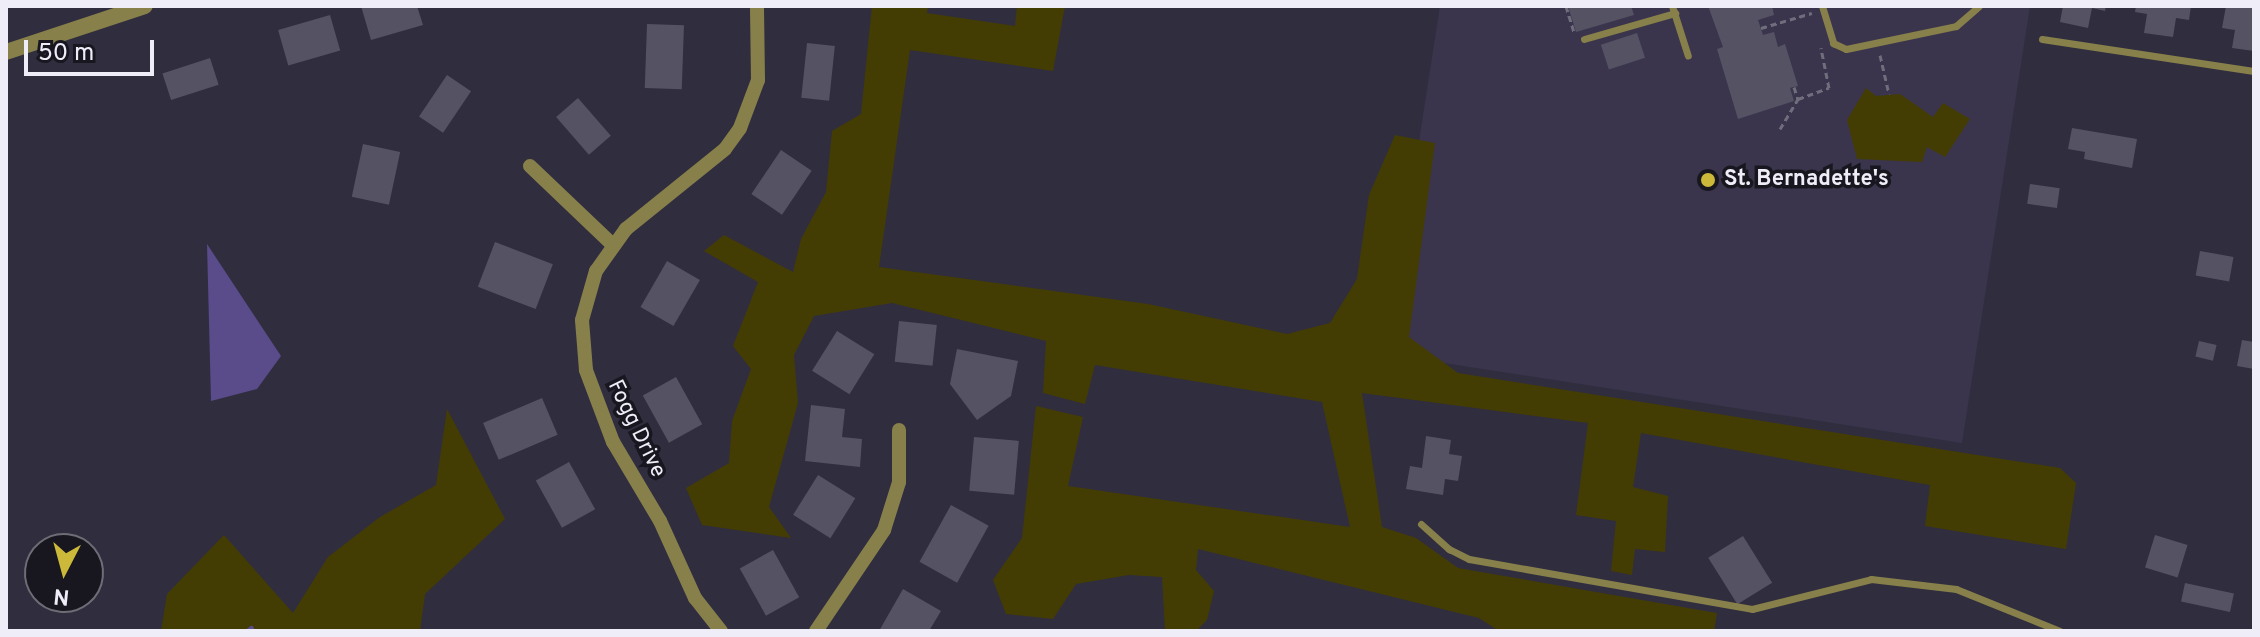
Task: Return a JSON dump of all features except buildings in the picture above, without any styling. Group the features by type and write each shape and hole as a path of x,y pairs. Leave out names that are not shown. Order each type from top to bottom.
{"street":[{"path":"6,52 145,6"},
{"name":"Fogg Drive","path":"721,631 686,581 660,521 613,442 589,383 582,320 596,271 613,245 644,210 725,149 740,128 758,80 757,6"},
{"path":"530,166 613,245"},
{"path":"816,631 884,530 899,482 899,430"}],"lane":[{"path":"1823,8 1836,47 1878,43 1956,26 1979,6"},
{"path":"1584,39 1674,10 1688,56"},
{"path":"2042,39 2254,71"},
{"path":"1421,524 1449,549 1469,559 1752,609 1871,579 1956,589 2060,631"}],"path":[{"path":"1566,6 1574,33 1584,39"},
{"path":"1808,6 1814,28"},
{"path":"1761,28 1823,8"},
{"path":"1780,129 1798,99 1829,88 1819,42"},
{"path":"1878,43 1889,94"},
{"path":"1794,87 1798,99"}],"shaded area":[{"path":"872,6 928,6 927,13 1015,26 1017,6 1065,6 1053,71 910,50 879,267 1148,304 1287,334 1330,323 1357,279 1369,195 1395,135 1435,143 1409,337 1458,373 2060,468 2076,483 2066,549 1925,526 1930,485 1641,433 1633,487 1668,496 1665,552 1635,549 1632,575 1611,571 1616,521 1576,515 1588,423 1362,393 1382,527 1416,538 1458,568 1717,613 1714,631 1499,631 1479,618 1198,549 1196,570 1214,591 1207,620 1196,631 1165,631 1162,577 1129,575 1076,584 1053,619 1006,614 993,580 1022,538 1036,406 1083,417 1068,486 1350,527 1322,402 1095,365 1085,404 1043,393 1046,341 892,303 814,316 794,355 798,403 769,507 791,538 702,525 686,488 729,463 732,421 751,369 733,346 758,282 704,251 724,235 793,272 801,239 826,192 832,131 861,114"},
{"name":"St. Bernadette's","path":"1440,6 2030,6 1962,443 1386,354"},
{"path":"1866,88 1876,96 1900,94 1933,117 1943,103 1970,119 1945,157 1927,147 1922,162 1857,159 1847,120"},
{"path":"207,244 281,356 257,389 211,401"},
{"path":"447,409 505,519 425,594 420,631 161,631 167,594 224,535 293,613 328,557 380,517 436,485"}],"waterway":[{"path":"247,631 251,628"}],"place":[{"name":"St. Bernadette's","path":"1708,180"}]}
